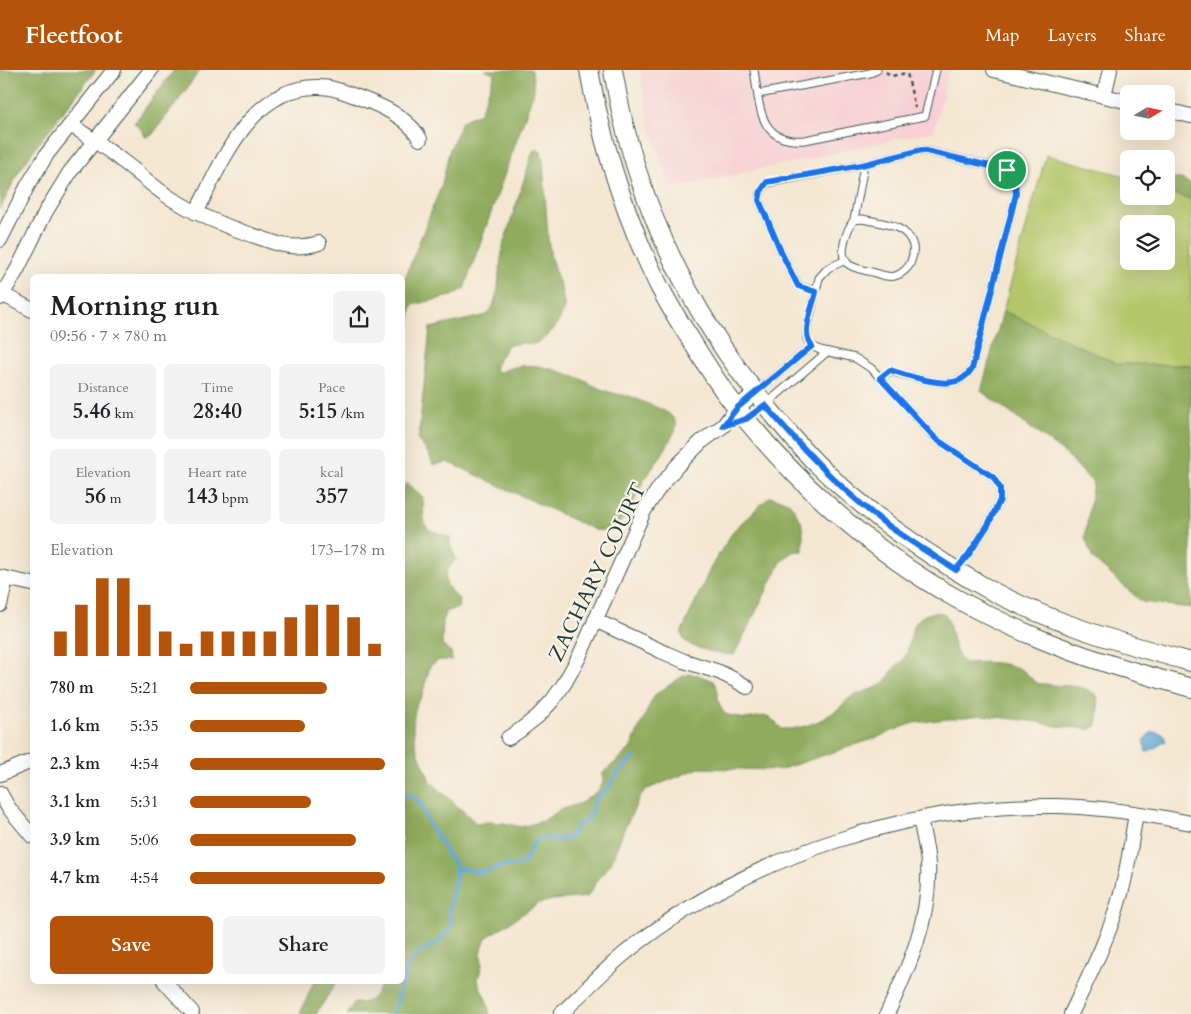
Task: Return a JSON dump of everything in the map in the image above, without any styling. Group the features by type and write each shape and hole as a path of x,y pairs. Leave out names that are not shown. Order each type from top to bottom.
{"street":[{"path":"0,240 28,185 47,154 114,70"},
{"path":"30,309 1,295 17,270 46,211 70,172 150,70"},
{"path":"589,70 595,103 621,196 658,285 705,362 742,413 799,478 830,507 890,557 958,599 1037,638 1078,654 1191,688"},
{"path":"613,70 617,96 631,152 656,224 677,270 715,337 760,399 809,456 883,521 919,547 988,589 1066,624 1112,640 1191,662"},
{"path":"994,70 1120,100"},
{"path":"1104,96 1110,70"},
{"path":"196,213 232,144 245,126 276,97 287,92 315,87 351,94 401,118 412,127 420,139"},
{"path":"1175,112 1191,116"},
{"path":"71,125 119,158 170,198 196,213 223,225 284,246 308,246 318,243"},
{"name":"ZACHARY COURT","path":"508,738 519,732 538,716 564,684 579,657 644,511 659,488 700,442 760,399"},
{"path":"0,606 3,578 30,584"},
{"path":"595,620 684,661 719,672 747,687"},
{"path":"0,774 30,762"},
{"path":"0,793 8,807 30,834"},
{"path":"561,1014 607,968 676,916 768,867 819,846 920,819 963,811 1004,808 1086,808 1136,814 1191,824"},
{"path":"1071,1014 1114,917 1126,870 1136,814"},
{"path":"887,1014 903,980 922,925 928,884 928,866 920,819"},
{"path":"167,984 192,1012"}],"lane":[{"path":"754,70 764,119 768,127 774,134 783,139 794,141 925,116 936,70"},
{"path":"758,94 870,73 877,70"},
{"path":"816,292 798,286 782,254 759,200 761,191 767,182 862,165 922,150 1007,170 1015,181 1016,194 972,369 965,377 956,382 940,383 890,370 880,378"},
{"path":"854,220 862,219 894,226 904,231 911,239 913,249 913,258 904,272 895,276 888,276 856,268 847,263 844,256 843,250 848,228 854,220 863,171 862,165"},
{"path":"846,260 828,268 819,278 807,329 807,339 812,346 820,350 855,358 872,368 936,439 993,477 1000,488 1000,500 988,525 956,570"},
{"path":"760,399 812,346"},
{"path":"760,399 827,352"}],"path":[{"path":"882,70 891,76 907,73 917,118"}],"shaded area":[{"path":"640,70 949,70 934,131 670,189 650,126"}],"green space":[{"path":"0,70 96,70 35,148 18,173 0,209"},
{"path":"174,70 200,70 152,135 145,137 142,130 134,123"},
{"path":"485,70 532,70 534,91 464,289 452,296 412,305 405,351 405,278 442,184 449,152 462,121 480,113 495,74"},
{"path":"537,149 541,152 543,162 551,258 561,287 565,309 555,328 540,342 507,345 495,370 497,373 518,366 533,365 559,371 579,378 603,390 631,396 661,409 670,414 676,423 676,429 663,453 642,484 627,515 617,525 605,530 595,530 455,465 446,462 433,465 431,458 418,441 430,328 487,315 493,306 498,289 503,246 533,151"},
{"path":"1046,155 1120,175 1120,205 1175,205 1175,191 1191,195 1191,365 1118,364 1003,311"},
{"path":"1175,179 1181,179 1191,184 1191,199 1175,195"},
{"path":"1003,311 1118,364 1191,365 1191,608 1142,602 1093,559 1085,537 1093,483 1067,455 981,391"},
{"path":"406,483 423,497 424,523 429,530 450,537 450,545 456,559 445,577 451,591 459,599 458,608 445,612 443,620 442,645 451,652 452,660 439,660 430,666 422,696 417,703 413,727 416,747 430,781 477,824 487,822 504,823 521,827 543,821 560,810 581,803 599,790 603,783 602,774 630,749 656,694 683,676 690,674 698,675 713,681 718,691 721,708 725,714 745,719 764,716 772,719 782,729 797,728 819,721 838,709 851,697 884,683 893,669 904,659 916,622 923,616 932,613 945,614 950,626 954,647 965,663 987,662 1009,665 1022,670 1037,683 1079,687 1097,696 1099,715 1096,726 1091,729 1056,726 982,715 913,723 870,740 779,770 699,768 645,790 640,796 624,829 611,863 596,881 587,897 539,903 486,938 481,953 482,965 478,979 490,1014 347,1014 354,1003 365,1002 372,998 380,984 405,984"},
{"path":"769,497 790,503 803,528 803,551 792,552 781,562 734,655 722,654 693,646 684,640 681,633 712,565 734,530"},
{"path":"313,984 335,984 316,1014 300,1014"}],"water":[{"path":"1155,732 1163,734 1166,741 1146,752 1145,739 1149,734"}],"waterway":[{"path":"456,871 464,868 481,872 501,866 521,864 539,839 565,839 569,837 578,824 588,819 595,800 606,791 618,773 634,757"},
{"path":"405,793 412,796 424,809 428,822 447,855 455,862 456,875 449,914 452,921 451,927 436,944 417,953 412,959 405,975"},
{"path":"392,1014 401,984"}],"route":[{"path":"922,150 1007,170 1015,181 1016,194 972,369 965,377 956,382 940,383 890,370 880,378 936,439 993,477 1000,488 1000,500 988,525 956,570 919,547 883,521 848,492 816,463 765,405 746,419 723,426 737,408 812,346 807,339 807,329 816,292 798,286 782,254 759,200 761,191 767,182 862,165 922,150"}]}
